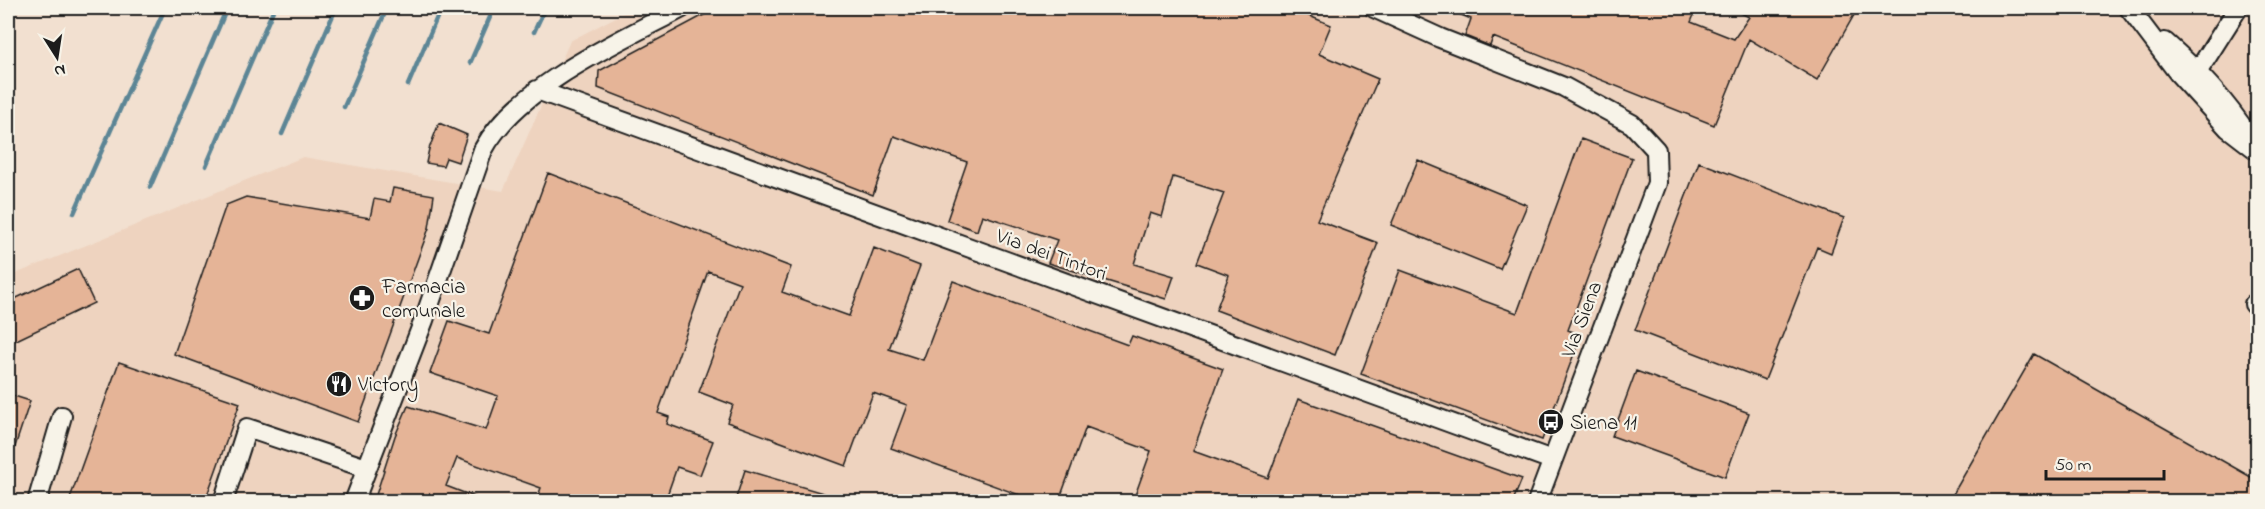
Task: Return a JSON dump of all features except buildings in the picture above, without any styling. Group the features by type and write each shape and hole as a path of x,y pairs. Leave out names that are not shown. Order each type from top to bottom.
{"street":[{"path":"354,501 424,320 489,138 514,109 537,90 614,44 682,8"},
{"name":"Via Siena","path":"1374,8 1440,38 1564,87 1632,124 1656,150 1657,183 1537,501"},
{"path":"2198,71 2238,8"},
{"path":"2134,14 2198,71 2238,120 2258,150"},
{"path":"2134,14 2186,82 2228,128 2258,150"},
{"name":"Via dei Tintori","path":"537,90 1552,460"},
{"path":"37,501 62,416"},
{"path":"223,501 248,428 366,468"}],"shaded area":[{"path":"633,8 2257,8 2257,501 8,502 8,277 303,157 503,191 570,41"}],"waterway":[{"path":"74,213 165,8"},
{"path":"150,187 227,8"},
{"path":"206,166 274,8"},
{"path":"282,134 336,8"},
{"path":"344,107 387,8"},
{"path":"408,85 441,8"},
{"path":"470,63 494,8"},
{"path":"534,32 545,8"}],"place":[{"name":"Farmacia comunale","path":"362,298"},
{"name":"Victory","path":"339,384"},
{"name":"Siena 11","path":"1551,422"}]}
